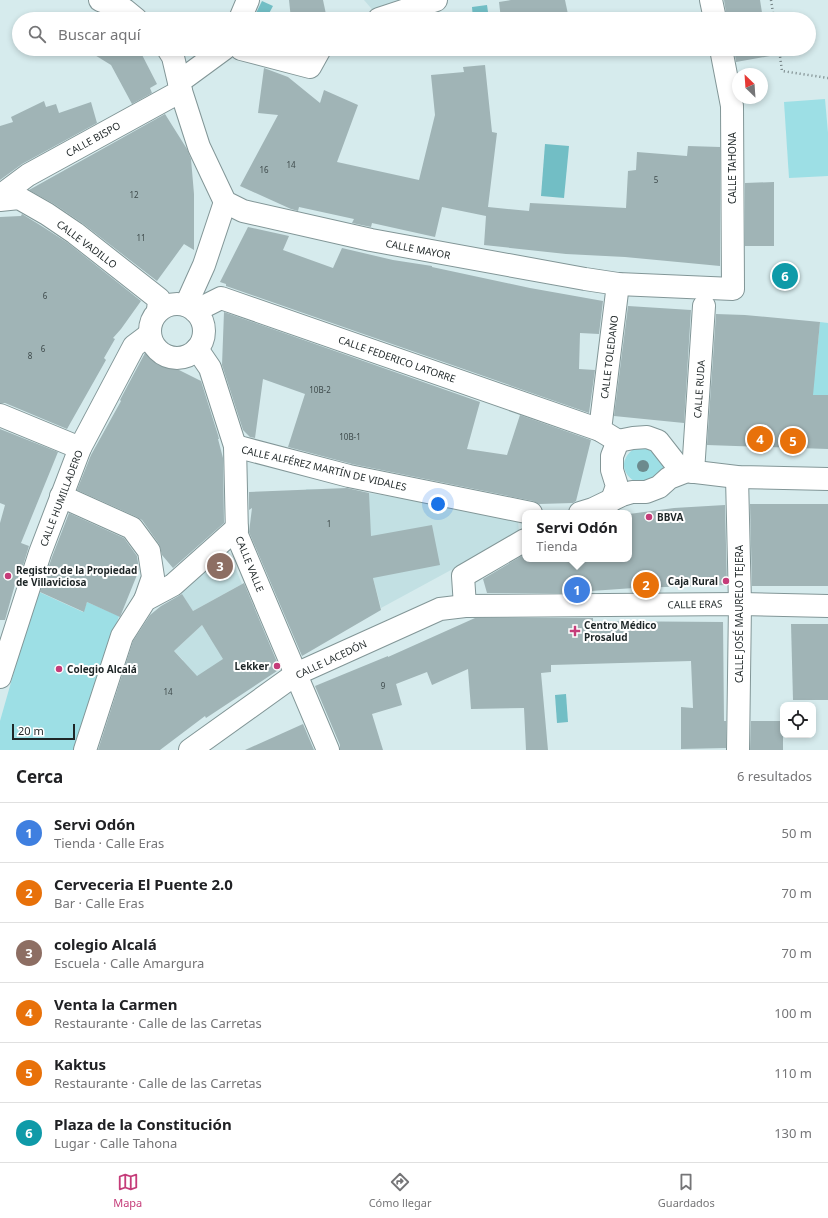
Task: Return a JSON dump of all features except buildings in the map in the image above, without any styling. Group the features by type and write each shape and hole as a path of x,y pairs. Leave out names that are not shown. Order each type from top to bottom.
{"street":[{"path":"100,0 127,12"},
{"path":"243,12 248,0"},
{"path":"400,12 436,0"},
{"path":"712,0 714,12"},
{"path":"172,56 199,147 225,202 191,308"},
{"name":"CALLE BISPO","path":"0,196 28,175 180,86 216,56"},
{"path":"299,56 315,58"},
{"name":"CALLE TAHONA","path":"722,56 732,106 733,289"},
{"name":"CALLE VADILLO","path":"0,200 19,198 47,214 75,233 159,299 158,311"},
{"name":"CALLE MAYOR","path":"225,202 243,211 371,240 534,270 618,284 733,289"},
{"name":"CALLE TOLEDANO","path":"617,498 617,486 612,470 609,435 618,284"},
{"name":"CALLE FEDERICO LATORRE","path":"191,308 221,298 609,435"},
{"path":"174,304 191,308 203,322 204,336 197,349 185,357 168,356 156,348 150,334 151,322 158,311 174,304"},
{"name":"CALLE RUDA","path":"690,471 704,306"},
{"name":"CALLE HUMILLADERO","path":"0,677 40,553 80,448 134,346 150,334"},
{"name":"CALLE VALLE","path":"197,349 210,368 235,446 237,535 328,750"},
{"path":"0,415 80,448"},
{"path":"609,435 632,438 647,437 658,441 676,464 690,471 737,477 828,479"},
{"name":"CALLE ALFÉREZ MARTÍN DE VIDALES","path":"235,446 348,476 522,511"},
{"path":"589,510 632,492 646,492 659,487 669,478 690,471"},
{"name":"CALLE JOSÉ MAURELO TEJERA","path":"737,477 740,604 738,750"},
{"path":"61,496 132,528 149,551 153,577 145,600 122,636 85,750"},
{"path":"145,600 173,585 237,528"},
{"path":"465,606 463,576 522,542"},
{"name":"CALLE ERAS","path":"465,606 740,604 828,606"},
{"name":"CALLE LACEDÓN","path":"190,750 296,674 440,609 465,606"}],"path":[{"path":"771,0 773,12"},
{"path":"780,56 782,71 828,78"}],"shaded area":[{"path":"364,0 422,0 386,12 374,12"},
{"path":"262,1 273,6 270,12 256,12"},
{"path":"487,5 488,12 472,12 472,7"},
{"path":"825,99 828,133 828,176 789,178 784,102"},
{"path":"545,144 569,146 564,198 541,196"},
{"path":"820,322 828,323 828,395 764,395 762,370 815,372"},
{"path":"635,448 652,448 663,462 663,469 656,480 637,483 625,471 624,462 626,457"},
{"path":"306,489 369,493 518,518 519,533 381,608 372,574 307,519"},
{"path":"227,548 242,584 193,611 179,590"},
{"name":"Colegio Alcalá","path":"37,591 83,612 87,602 119,616 76,750 0,750 0,721"},
{"path":"202,625 210,638 213,637 227,657 185,685 173,667 183,660 174,651"},
{"path":"566,694 568,722 557,723 555,695"}],"place":[{"name":"Plaza de la Constitución","path":"785,276"},
{"name":"Venta la Carmen","path":"760,439"},
{"name":"Kaktus","path":"793,441"},
{"name":"BBVA","path":"649,517"},
{"name":"colegio Alcalá","path":"220,566"},
{"name":"Registro de la Propiedad de Villaviciosa","path":"8,576"},
{"name":"Caja Rural","path":"726,581"},
{"name":"Cerveceria El Puente 2.0","path":"646,585"},
{"name":"Servi Odón","path":"577,590"},
{"name":"Centro Médico Prosalud","path":"575,631"},
{"name":"Lekker","path":"277,666"},
{"name":"Colegio Alcalá","path":"59,669"}]}
